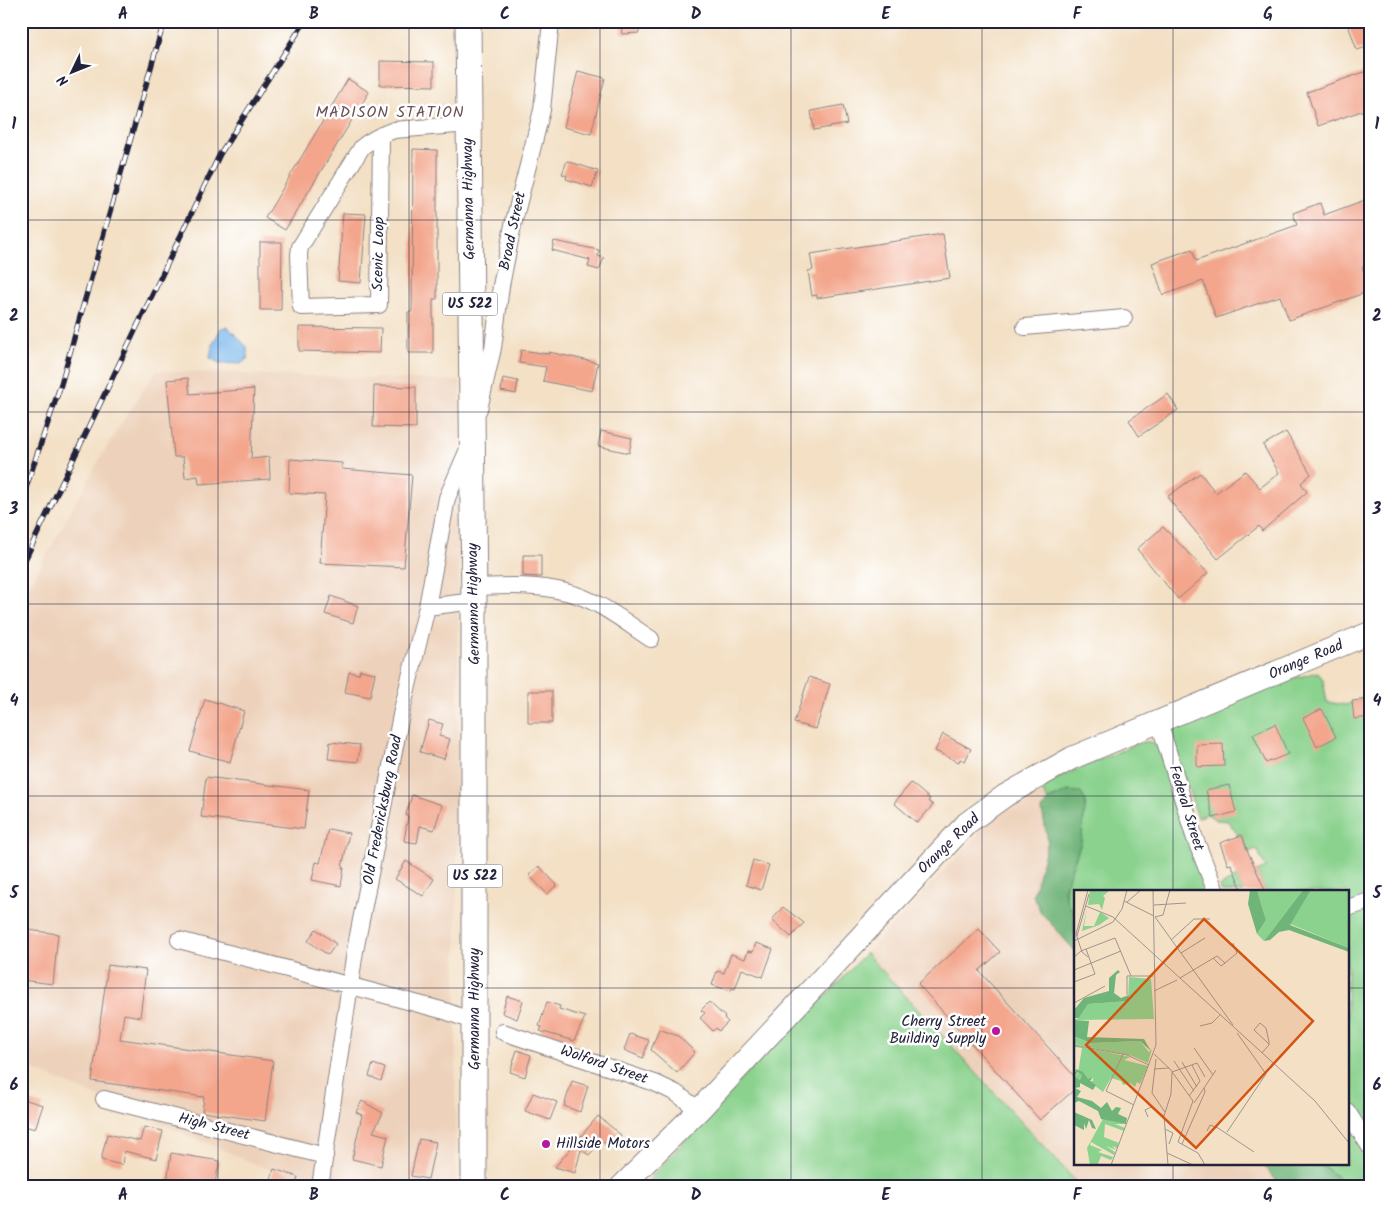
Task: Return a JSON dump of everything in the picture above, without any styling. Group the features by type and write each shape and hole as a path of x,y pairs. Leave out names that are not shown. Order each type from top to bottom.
{"main road":[{"name":"Germanna Highway","path":"468,21 474,594 475,1181"},
{"name":"Orange Road","path":"621,1187 699,1110 967,824 1006,795 1041,774 1370,633"}],"street":[{"name":"Broad Street","path":"472,440 493,348 501,286 513,225 542,110 551,21"},
{"name":"Scenic Loop","path":"381,135 379,305 301,308 298,255 300,247 360,150 381,135 407,128 469,124"},
{"path":"1025,327 1124,318"},
{"name":"Old Fredericksburg Road","path":"320,1187 350,986 402,710 427,606 447,498 472,440"},
{"path":"427,606 474,594 524,586 567,592 601,607 651,639"},
{"name":"Federal Street","path":"1159,722 1194,836 1215,890"},
{"path":"1348,908 1370,901"},
{"path":"179,940 475,1022"},
{"name":"Wolford Street","path":"503,1032 655,1083 676,1093 699,1110"},
{"name":"High Street","path":"104,1099 325,1156"},
{"path":"1348,1113 1370,1147"}],"shaded area":[{"path":"156,371 460,381 455,1187 309,1187 21,1064 21,601 109,443"},
{"path":"1039,786 1071,836 1040,910 1074,950 1074,1166 1264,1166 1282,1187 1081,1187 866,953 977,836 987,822"}],"green space":[{"path":"1318,672 1323,680 1327,702 1346,705 1370,695 1370,1138 1348,1102 1348,890 1265,890 1257,872 1266,868 1257,849 1248,852 1243,837 1238,835 1228,821 1216,820 1207,814 1198,818 1168,728 1284,681"},
{"path":"1141,742 1152,742 1159,749 1205,890 1074,890 1074,912 1066,896 1066,887 1081,840 1086,801 1069,791 1048,800 1039,786"},
{"path":"1069,791 1080,792 1086,801 1081,842 1064,890 1067,901 1074,912 1074,950 1040,911 1033,895 1048,841 1042,810 1048,800"},
{"path":"1237,877 1242,890 1221,890 1219,887"},
{"path":"866,953 1081,1187 647,1187 649,1180 800,1015 828,994"},
{"path":"1348,1122 1370,1157 1370,1187 1350,1187 1324,1166 1348,1166"},
{"path":"1264,1166 1324,1166 1350,1187 1282,1187"}],"water":[{"path":"228,327 247,347 248,358 241,364 219,363 210,358 212,346 221,328"}],"building":[{"path":"621,21 638,21 639,33 622,34"},
{"path":"1358,21 1370,21 1370,46 1357,50 1348,25"},
{"path":"380,61 434,62 434,86 380,85"},
{"path":"1370,70 1370,108 1318,126 1307,92"},
{"path":"578,71 605,78 591,134 564,127"},
{"path":"348,79 369,92 285,230 265,218"},
{"path":"843,105 847,124 814,130 811,111"},
{"path":"413,149 437,150 437,299 433,299 433,353 408,353 408,312 412,312"},
{"path":"567,161 598,171 592,187 566,179 567,176 562,174"},
{"path":"1370,198 1370,264 1362,267 1370,291 1289,320 1280,296 1216,318 1203,281 1163,295 1152,263 1192,249 1196,261 1297,225 1293,213 1320,203 1324,215"},
{"path":"343,213 366,214 361,283 338,281"},
{"path":"943,234 950,278 817,298 817,295 812,296 808,271 813,270 810,254"},
{"path":"554,241 599,250 598,256 604,258 599,270 588,267 590,260 552,250"},
{"path":"260,242 282,242 281,310 260,310"},
{"path":"299,327 381,328 380,353 299,351"},
{"path":"521,350 549,354 549,352 598,363 592,391 543,381 546,367 519,363"},
{"path":"188,378 190,394 254,389 251,459 269,457 270,479 199,484 198,476 185,478 183,457 174,457 167,380"},
{"path":"503,378 518,381 516,394 501,391"},
{"path":"374,386 416,387 416,428 373,427"},
{"path":"1168,394 1178,410 1139,436 1129,420"},
{"path":"601,431 632,438 629,453 598,446"},
{"path":"1286,432 1311,474 1301,483 1307,492 1262,531 1259,526 1218,559 1167,497 1200,473 1216,493 1245,471 1260,488 1279,473 1263,445"},
{"path":"290,459 342,463 342,469 412,475 404,567 320,563 325,495 289,493"},
{"path":"1163,527 1208,573 1178,599 1137,549"},
{"path":"523,555 541,555 541,577 523,576"},
{"path":"331,596 358,606 353,623 325,614"},
{"path":"360,670 375,673 370,697 345,692 349,672 359,674"},
{"path":"809,677 830,684 816,729 794,723"},
{"path":"528,691 552,691 552,723 528,723"},
{"path":"205,699 244,711 230,762 190,751"},
{"path":"1370,699 1370,717 1354,719 1352,701"},
{"path":"1322,709 1336,737 1317,747 1303,718"},
{"path":"429,720 443,724 439,736 450,739 444,759 420,752"},
{"path":"1275,724 1288,754 1266,763 1253,734"},
{"path":"943,734 971,749 965,761 960,759 959,762 935,751"},
{"path":"330,742 360,745 358,762 328,759"},
{"path":"1223,744 1224,766 1197,767 1197,745"},
{"path":"206,777 309,790 304,829 201,817"},
{"path":"911,783 930,799 928,801 933,805 917,823 894,803"},
{"path":"1229,785 1236,812 1213,818 1206,790"},
{"path":"412,795 442,805 434,830 420,826 417,843 404,841 408,816 406,815"},
{"path":"328,829 349,833 342,868 344,868 341,886 312,880 316,862 320,863"},
{"path":"1242,835 1265,890 1242,890 1231,864 1228,865 1220,843"},
{"path":"753,860 769,865 761,890 746,885"},
{"path":"406,861 434,879 423,896 395,879"},
{"path":"539,866 557,885 547,894 529,875"},
{"path":"783,907 804,923 791,937 772,920"},
{"path":"21,929 58,934 53,984 21,980"},
{"path":"316,929 336,944 328,955 308,941"},
{"name":"Cherry Street Building Supply","path":"979,929 1000,952 979,971 1074,1076 1074,1090 1040,1120 918,984"},
{"path":"756,943 773,949 763,977 742,969 735,989 732,988 731,991 712,985 717,971 724,973 731,954 745,959 748,951 753,952"},
{"path":"108,965 146,970 140,1017 124,1014 120,1039 273,1061 265,1121 202,1112 204,1097 92,1081"},
{"path":"507,996 523,1001 517,1019 502,1013"},
{"path":"547,1002 560,1006 559,1009 585,1017 574,1041 540,1031 542,1027 539,1026"},
{"path":"709,1002 728,1022 719,1031 716,1028 713,1031 700,1018 705,1013 701,1010"},
{"path":"659,1029 678,1036 695,1052 677,1073 651,1050"},
{"path":"630,1034 649,1040 643,1058 624,1050"},
{"path":"517,1050 531,1055 525,1077 510,1072"},
{"path":"373,1064 385,1068 381,1081 369,1076"},
{"path":"572,1081 588,1086 580,1112 564,1106"},
{"path":"533,1093 557,1102 550,1120 525,1111"},
{"path":"23,1099 43,1105 35,1129 21,1125"},
{"path":"362,1101 383,1113 373,1132 388,1136 381,1166 352,1159 362,1115 356,1112"},
{"path":"598,1116 621,1135 610,1148 602,1141 589,1155 581,1150 575,1173 555,1167"},
{"path":"144,1127 163,1131 156,1159 124,1151 122,1165 101,1160 107,1134 140,1141"},
{"path":"419,1139 436,1142 428,1179 411,1176"},
{"path":"171,1153 220,1161 214,1187 187,1182 187,1186 167,1183"},
{"path":"274,1169 298,1177 295,1187 269,1187"}],"railway":[{"path":"21,502 61,384 161,32 168,21"},
{"path":"21,568 220,154 305,21"}],"place":[{"name":"Cherry Street Building Supply","path":"996,1031"},
{"name":"Hillside Motors","path":"546,1144"}],"district":[{"name":"MADISON STATION","path":"390,112"}]}
